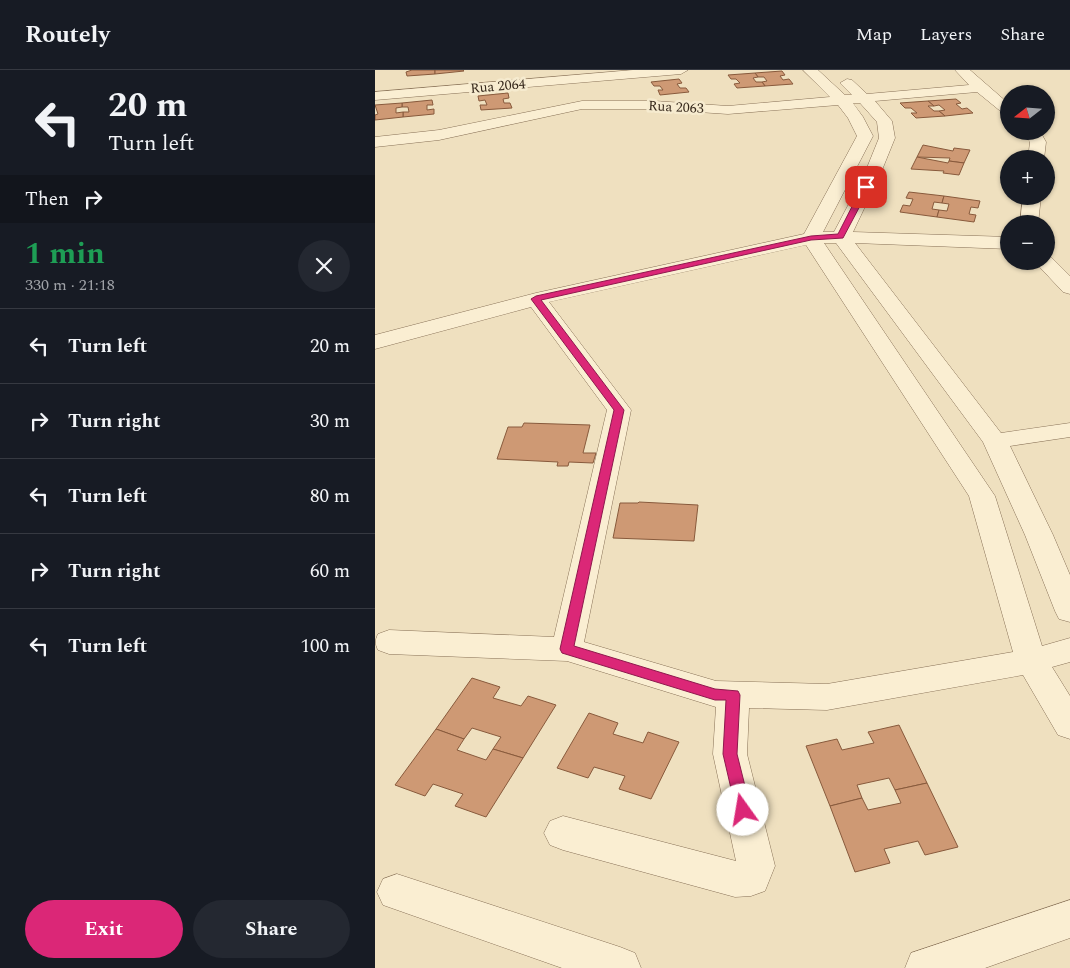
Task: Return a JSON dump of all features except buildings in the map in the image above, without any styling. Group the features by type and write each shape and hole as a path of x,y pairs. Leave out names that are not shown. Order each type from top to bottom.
{"street":[{"name":"Rua 2064","path":"375,96 570,75 681,70"},
{"path":"810,70 841,100 861,124 865,136 811,238"},
{"path":"962,70 979,88 1000,104"},
{"path":"570,75 581,105"},
{"path":"839,76 864,98 884,121 887,138 841,237"},
{"name":"Rua 2063","path":"375,142 439,135 581,105 654,105 728,110 979,88"},
{"path":"841,237 995,441 1039,535 1070,611"},
{"path":"375,342 536,299 811,238 841,237 1000,243"},
{"path":"811,238 982,496 1031,661 1070,725"},
{"path":"1053,270 1070,288"},
{"path":"536,299 619,410 567,649"},
{"path":"995,441 1070,430"},
{"path":"389,642 567,649 715,694 827,697 1031,661 1070,650"},
{"path":"563,833 735,879 751,878 756,866 730,754 733,695"},
{"path":"397,892 620,968"},
{"path":"926,968 1070,919"}],"route":[{"path":"743,810 730,754 733,695 715,694 567,649 619,410 536,299 811,238 841,237 866,187"}]}
